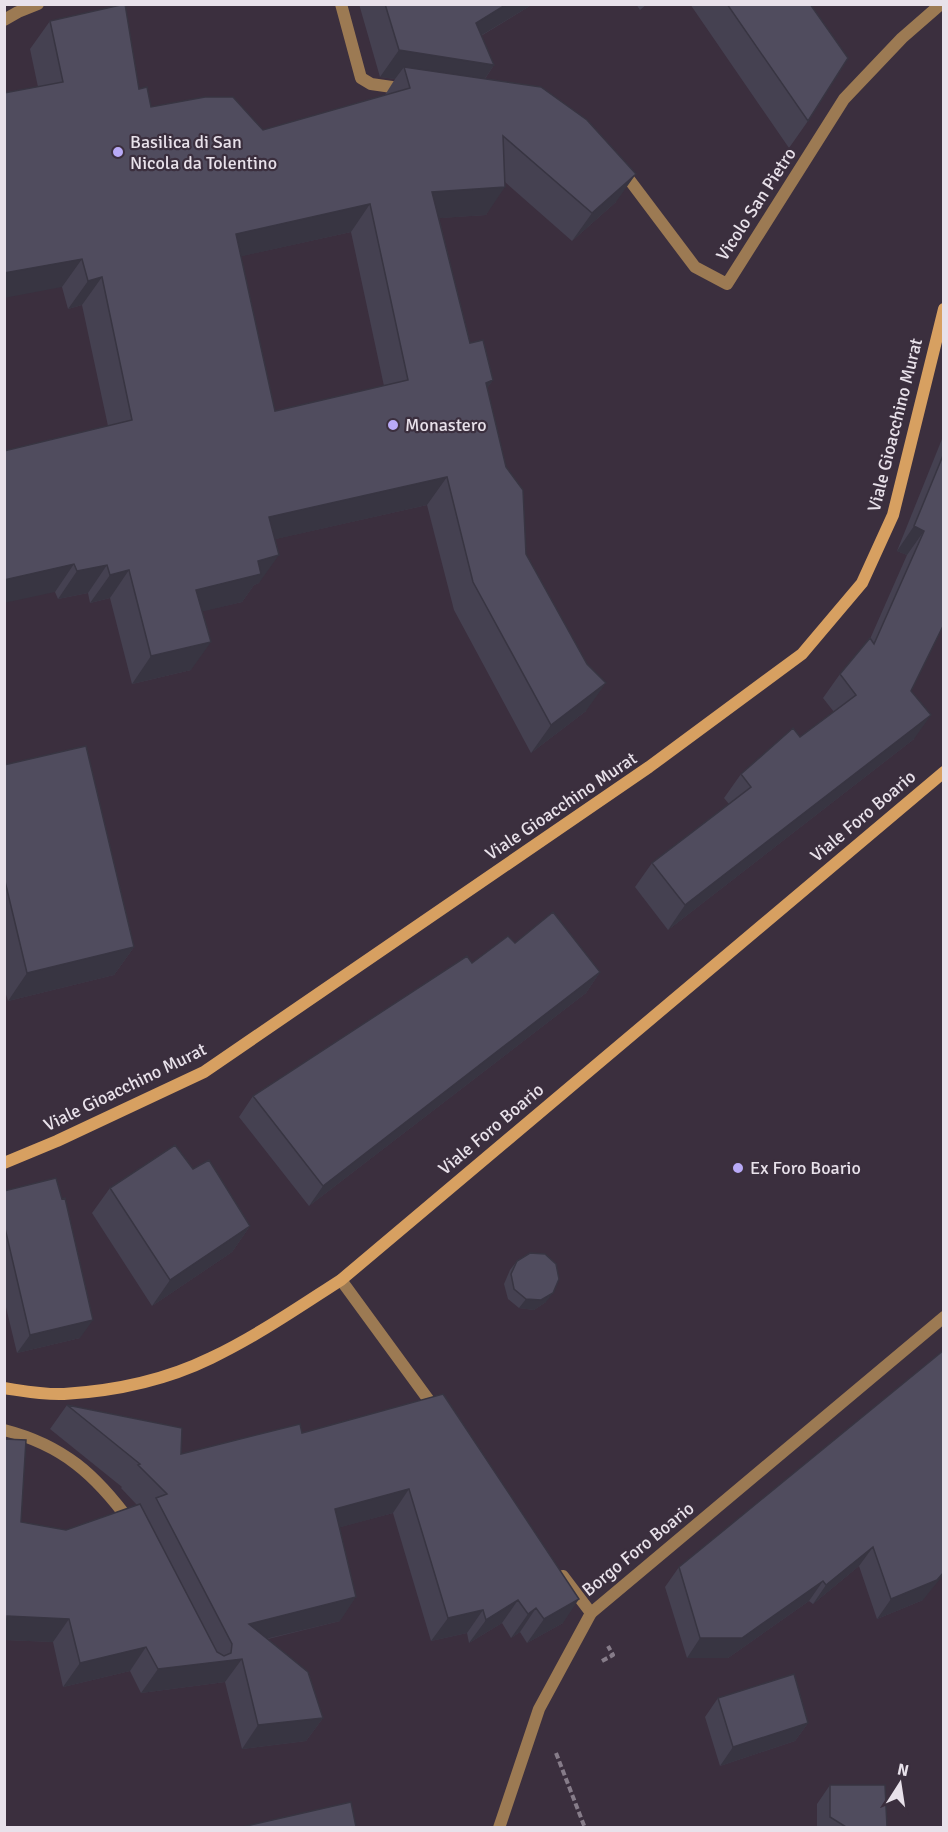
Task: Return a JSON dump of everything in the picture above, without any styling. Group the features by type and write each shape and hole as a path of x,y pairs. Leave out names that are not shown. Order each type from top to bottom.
{"main road":[{"name":"Viale Gioacchino Murat","path":"4,1163 57,1141 204,1072 649,767 802,654 862,583 893,515 944,309"},
{"name":"Viale Foro Boario","path":"4,1388 62,1394 137,1383 176,1372 211,1358 253,1335 341,1280 944,772"}],"street":[{"path":"4,20 16,8 38,4"},
{"path":"341,4 361,78 371,84 418,91"},
{"name":"Vicolo San Pietro","path":"616,163 695,267 727,284 844,99 902,38 941,4"},
{"path":"341,1280 446,1425"},
{"name":"Borgo Foro Boario","path":"555,1566 591,1613 944,1317"},
{"path":"4,1430 47,1445 80,1465 100,1484 136,1532"},
{"path":"499,1827 539,1709 591,1613"}],"building":[{"path":"125,4 139,89 147,87 151,107 205,97 233,97 263,130 410,88 404,67 541,87 587,120 636,174 592,213 503,136 505,187 432,192 470,343 483,340 493,380 486,383 506,467 523,490 526,554 587,664 606,683 551,725 473,582 447,477 269,517 279,555 258,561 261,574 196,590 211,642 151,656 129,570 110,575 107,565 77,571 74,564 4,580 4,451 132,420 102,277 88,281 82,259 4,273 4,93 63,82 50,21","holes":["370,204 408,380 275,411 236,234"]},
{"path":"385,4 507,4 476,23 494,65 399,50"},
{"path":"727,4 810,4 848,58 808,121"},
{"path":"944,453 944,624 911,691 931,715 685,905 652,863 751,787 741,774 793,728 800,737 856,695 840,674 870,638 874,644 924,531 914,526"},
{"path":"86,746 134,947 27,973 4,877 4,765"},
{"path":"553,912 600,972 323,1186 253,1096 467,956 472,963 508,936 515,943"},
{"path":"175,1145 193,1169 209,1160 250,1226 170,1280 110,1188"},
{"path":"56,1178 62,1199 65,1198 93,1320 30,1335 4,1224 4,1191"},
{"path":"530,1253 545,1254 556,1264 559,1279 553,1293 541,1300 526,1299 514,1289 511,1274 517,1261"},
{"path":"944,1350 944,1572 937,1580 891,1599 873,1547 826,1585 823,1581 742,1638 700,1638 679,1567"},
{"path":"443,1394 579,1599 544,1619 536,1608 528,1614 518,1600 486,1620 483,1610 448,1618 409,1489 335,1509 356,1597 249,1624 308,1672 323,1718 258,1725 242,1659 158,1669 146,1647 80,1663 69,1619 7,1616 4,1657 4,1439 26,1440 21,1522 66,1530 140,1504 217,1652 224,1656 231,1653 232,1644 156,1498 167,1494 138,1465 140,1464 67,1405 182,1428 181,1454 300,1424 302,1433"},
{"path":"794,1674 808,1723 733,1747 718,1698"},
{"path":"830,1785 885,1785 887,1827 846,1827 830,1817"},
{"path":"351,1802 356,1827 242,1827"}],"place":[{"name":"Basilica di San Nicola da Tolentino","path":"118,152"},
{"name":"Monastero","path":"393,425"},
{"name":"Ex Foro Boario","path":"738,1168"}]}
